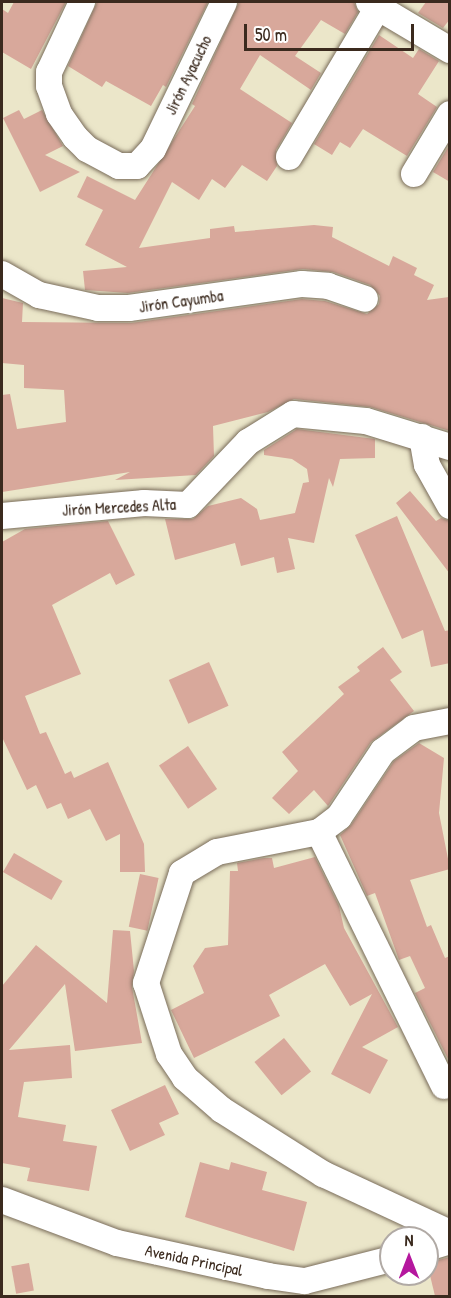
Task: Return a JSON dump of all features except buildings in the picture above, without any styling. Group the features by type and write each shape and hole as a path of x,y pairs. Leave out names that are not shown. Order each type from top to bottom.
{"street":[{"name":"Jirón Ayacucho","path":"82,2 49,72 49,86 58,114 87,149 119,166 137,166 153,150 224,2"},
{"path":"289,157 376,3 450,50"},
{"path":"414,174 450,114"},
{"name":"Jirón Cayumba","path":"2,274 39,295 98,308 129,308 302,284 328,286 365,299"},
{"name":"Jirón Mercedes Alta","path":"2,516 144,503 188,505 248,442 293,414 366,422 450,447"},
{"path":"422,437 427,465 450,506"},
{"path":"450,721 414,728 383,751 339,818 319,832 217,852 183,873 146,983 169,1053 185,1078 222,1110 323,1174 450,1233"},
{"path":"319,832 444,1086"},
{"name":"Avenida Principal","path":"2,1200 117,1243 268,1276 305,1281 379,1262"}]}
